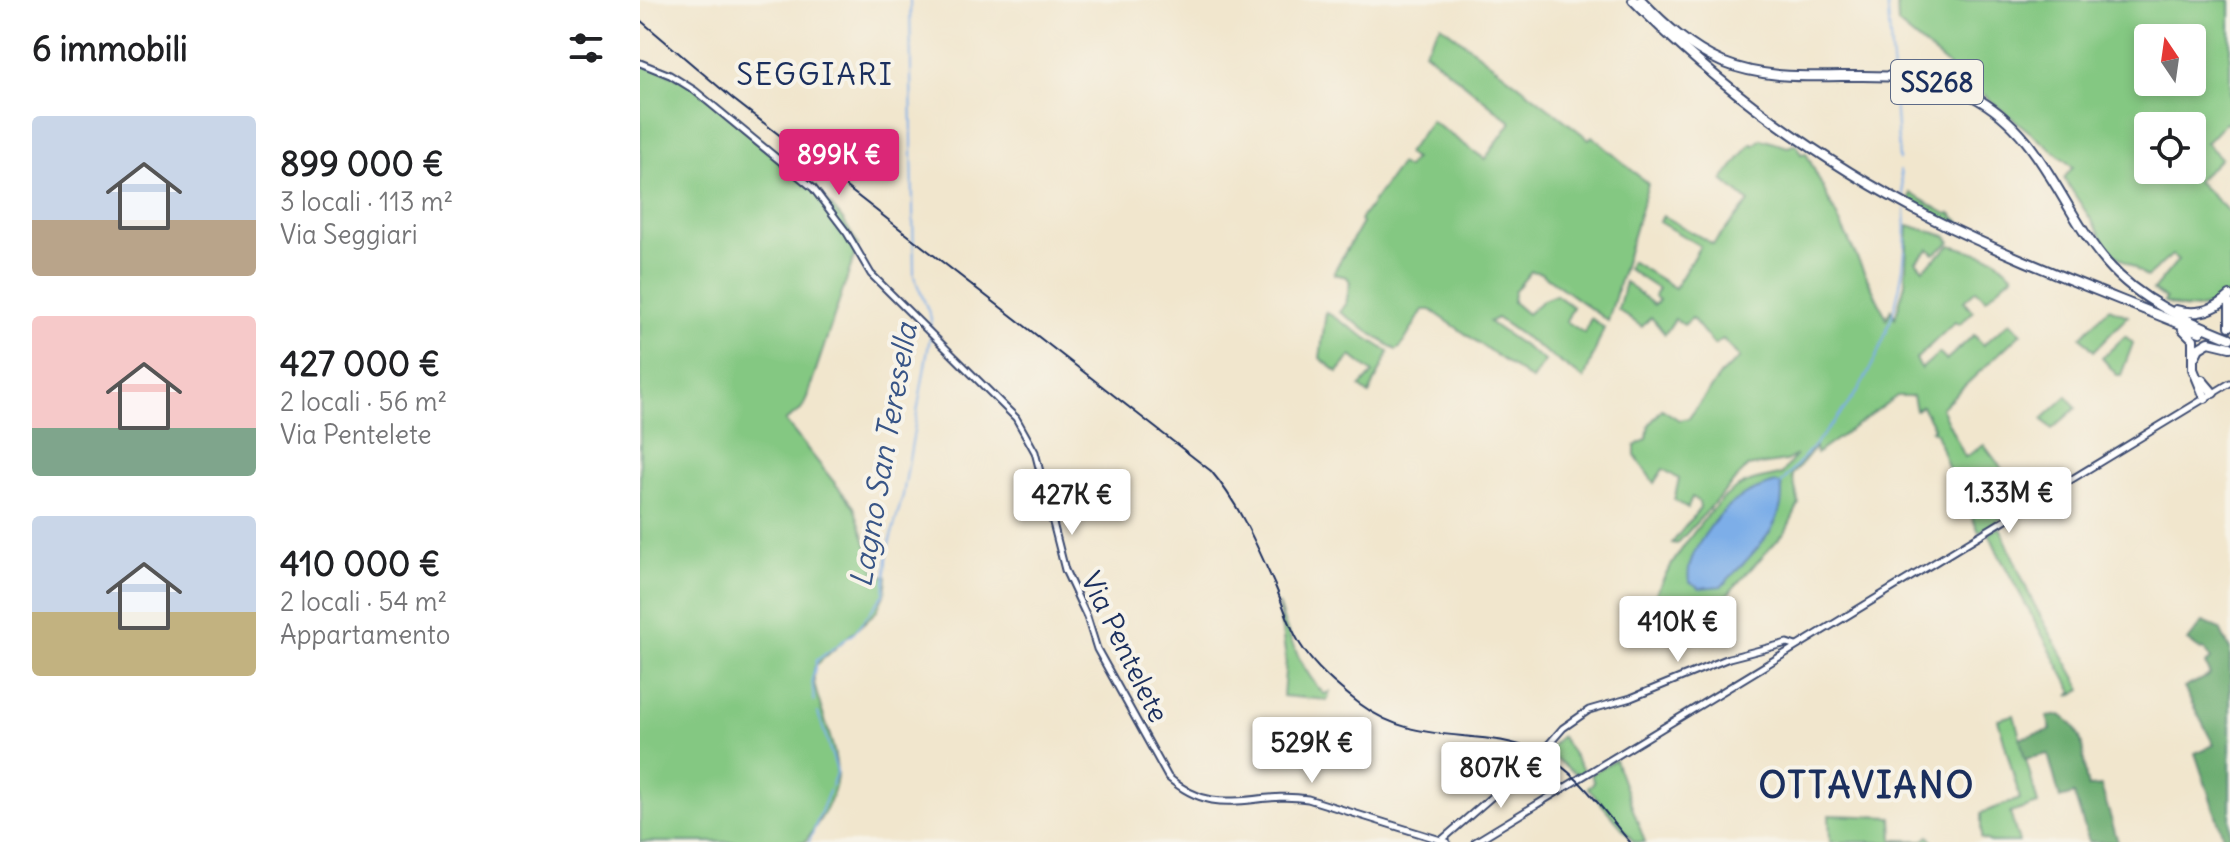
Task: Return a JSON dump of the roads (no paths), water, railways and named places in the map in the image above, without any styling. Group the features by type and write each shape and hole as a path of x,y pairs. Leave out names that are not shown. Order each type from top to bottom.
{"highway":[{"name":"SS268","path":"1633,0 1690,50 1758,72 1904,76 1939,83 1974,97 2006,118 2032,146 2104,259 2159,308"},
{"name":"SS268","path":"1643,0 1681,38 1697,62 1751,104 1898,200 1974,238 2159,308 2230,343"},
{"path":"2159,308 2200,312 2217,307 2230,296"},
{"path":"2230,304 2230,326"},
{"path":"2159,308 2193,339 2193,369 2209,396"},
{"path":"2209,396 2198,374 2196,352 2209,342 2230,343"}],"main road":[{"name":"Via Pentelete","path":"640,63 670,75 706,100 813,188 871,274 998,398 1031,442 1065,570 1087,617 1097,649 1168,777 1180,788 1211,802 1288,795 1445,841"},
{"path":"1475,842 2230,383"},
{"path":"1445,841 1542,753 1563,728 1589,710 1631,698 1729,658 1787,643 1796,646"}],"water":[{"path":"1781,484 1779,514 1754,552 1722,586 1700,588 1689,581 1691,560 1696,549 1719,516 1744,495"}],"waterway":[{"name":"Lagno San Teresella","path":"910,0 914,276 931,318 930,331"},
{"path":"1887,0 1893,75"},
{"path":"1894,81 1899,160"},
{"path":"1900,171 1904,199"},
{"path":"1781,484 1849,403 1876,357 1898,295 1905,252 1905,209"},
{"name":"Lagno San Teresella","path":"814,701 812,679 817,660 854,633 884,594 888,548 903,495 930,337"},
{"path":"809,842 837,771 818,713"}],"railway":[{"path":"640,20 733,99 1211,471 1248,527 1300,644 1319,669 1343,691 1383,718 1405,727 1518,744 1540,753 1567,770 1630,842"}],"district":[{"name":"SEGGIARI","path":"815,74"},
{"name":"OTTAVIANO","path":"1867,785"}]}
